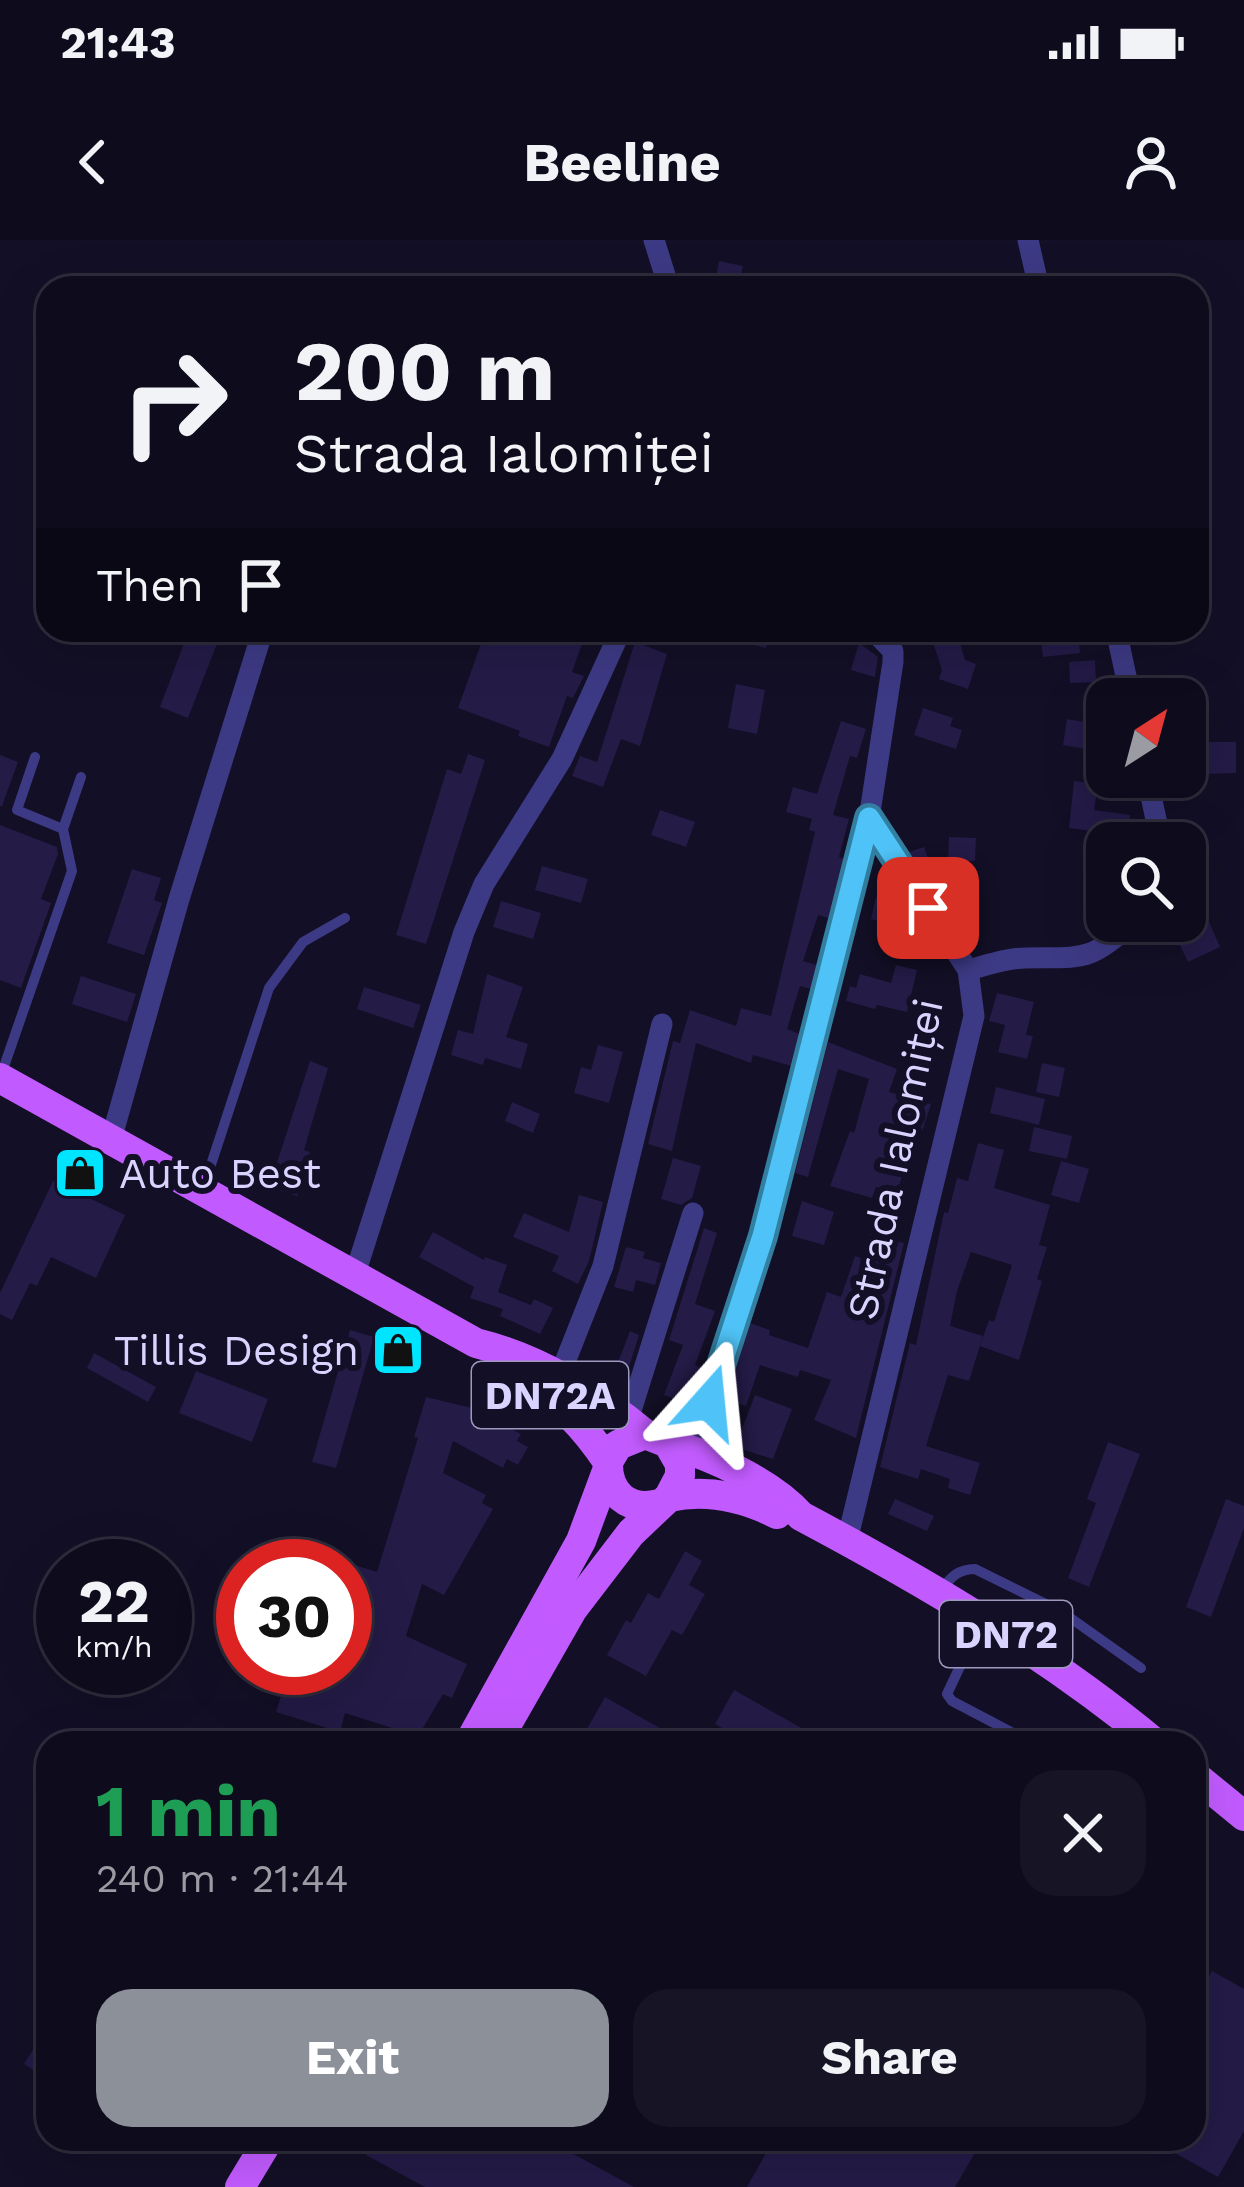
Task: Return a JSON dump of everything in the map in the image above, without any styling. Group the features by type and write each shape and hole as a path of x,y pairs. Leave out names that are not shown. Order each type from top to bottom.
{"main road":[{"name":"DN72A","path":"0,1078 476,1343 508,1351 555,1387 658,1437"},
{"name":"DN72A","path":"555,1387 608,1467"},
{"path":"476,1731 581,1541 618,1445 658,1437 680,1464 680,1476 586,1591 503,1731"},
{"name":"DN72","path":"658,1437 789,1503 801,1516 982,1619 1139,1731"},
{"name":"DN72","path":"608,1467 615,1493 624,1501 647,1507 664,1500 714,1494 757,1503 782,1516 801,1516"},
{"path":"1206,1785 1244,1816"},
{"path":"220,2187 240,2151"},
{"path":"241,2187 261,2151"}],"street":[{"path":"1028,240 1036,276"},
{"path":"663,246 667,276"},
{"path":"111,1139 259,642"},
{"path":"355,1274 464,932 484,884 562,759 616,642"},
{"path":"658,1437 763,1236 869,818 893,662 893,651 884,642"},
{"path":"1119,642 1126,678"},
{"name":"Strada Ialomiței","path":"847,1541 974,1016 968,970 869,818"},
{"path":"968,970 1023,957 1070,960 1107,942"},
{"path":"555,1387 604,1267 662,1024"},
{"path":"658,1437 693,1213"}],"lane":[{"path":"34,757 17,811 63,829"},
{"path":"0,1078 72,871 63,829 81,777"},
{"path":"203,1190 269,988 303,942 345,917"},
{"path":"0,1021 17,1028"},
{"path":"939,1593 952,1576 975,1569 1061,1612 1141,1668"},
{"path":"982,1619 947,1694 1008,1731"}],"building":[{"path":"719,261 743,266 741,276 716,276"},
{"path":"184,642 218,642 188,718 160,707"},
{"path":"482,642 583,642 572,672 584,676 573,698 567,696 549,747 458,708"},
{"path":"635,642 667,654 640,746 621,739 603,787 572,776 580,756 597,762"},
{"path":"933,642 960,642 965,660 976,664 968,689 939,679 942,670"},
{"path":"1041,642 1079,642 1080,653 1043,657"},
{"path":"859,643 878,657 875,677 851,670"},
{"path":"1095,660 1096,678 1070,683 1069,662"},
{"path":"736,684 765,690 757,734 728,728"},
{"path":"923,708 953,718 950,726 962,730 956,749 914,735"},
{"path":"1067,719 1086,722 1086,749 1063,745"},
{"path":"841,721 866,729 857,758 850,756 833,815 849,819 839,857 844,859 828,918 818,915 803,961 817,965 811,989 800,986 787,1029 800,1034 791,1066 753,1055 751,1063 696,1043 672,1151 648,1144 673,1041 680,1043 690,1010 736,1026 741,1008 771,1016 815,832 809,830 812,819 786,812 793,787 817,794"},
{"path":"1206,742 1236,742 1236,773 1206,774"},
{"path":"468,754 485,760 426,944 396,935 447,769 461,774"},
{"path":"0,755 18,762 2,806 0,806"},
{"path":"1074,781 1086,782 1086,798 1096,798 1094,810 1130,815 1129,822 1086,822 1086,830 1069,828"},
{"path":"660,810 695,822 686,847 651,835"},
{"path":"0,825 57,847 58,854 41,899 51,903 21,988 0,980"},
{"path":"949,837 976,838 975,861 948,860"},
{"path":"924,847 932,870 923,873 909,852"},
{"path":"542,866 588,879 581,903 535,890"},
{"path":"132,869 161,878 154,900 162,903 144,955 107,943"},
{"path":"876,897 901,902 894,936 877,932 880,921 871,919"},
{"path":"501,901 541,913 533,939 493,927"},
{"path":"1206,915 1220,947 1188,962 1178,942 1206,942"},
{"path":"896,965 917,970 907,1012 846,1001 860,974 891,983"},
{"path":"487,974 523,987 506,1037 528,1044 521,1069 485,1058 483,1065 451,1055 458,1030 473,1034"},
{"path":"81,976 136,994 127,1022 72,1004"},
{"path":"364,987 421,1005 413,1028 357,1009"},
{"path":"997,993 1034,1002 1026,1035 1033,1036 1027,1059 998,1052 1005,1025 989,1021"},
{"path":"828,1042 897,1069 889,1092 931,1104 897,1193 876,1187 872,1198 830,1186 850,1131 854,1133 869,1079 838,1069 808,1177 795,1173"},
{"path":"598,1045 623,1052 609,1103 574,1093 581,1067 591,1070"},
{"path":"310,1061 328,1068 304,1150 310,1152 297,1196 269,1187"},
{"path":"1042,1063 1065,1068 1059,1097 1036,1092"},
{"path":"996,1087 1045,1099 1039,1125 990,1113"},
{"path":"512,1102 540,1114 533,1133 505,1121"},
{"path":"1034,1127 1072,1136 1067,1159 1029,1151"},
{"path":"978,1143 1004,1150 994,1188 1050,1205 1039,1245 1047,1247 1037,1279 1042,1281 1019,1360 980,1346 989,1320 994,1322 1012,1265 971,1252 957,1291 950,1326 983,1336 969,1381 948,1375 926,1446 980,1463 970,1495 948,1488 950,1479 921,1469 918,1479 880,1467 910,1343 916,1345 944,1212 948,1213 957,1178 968,1181"},
{"path":"673,1158 701,1166 692,1198 681,1205 661,1199"},
{"path":"1061,1161 1089,1169 1079,1203 1051,1195"},
{"path":"53,1181 125,1215 96,1278 51,1257 37,1286 30,1283 12,1320 0,1314 0,1293"},
{"path":"579,1195 603,1202 589,1261 578,1284 552,1271 559,1256 513,1237 524,1213 569,1232"},
{"path":"802,1201 834,1212 824,1245 792,1236"},
{"path":"704,1228 717,1233 695,1304 715,1311 695,1365 703,1368 687,1404 664,1395 683,1345 669,1340"},
{"path":"433,1232 484,1260 507,1265 498,1292 553,1308 540,1334 500,1316 503,1309 470,1298 474,1287 419,1257"},
{"path":"870,1234 904,1243 856,1438 814,1420 831,1380 800,1370 798,1377 760,1365 746,1406 725,1399 750,1323 808,1348 827,1292 841,1297 855,1256 864,1259"},
{"path":"626,1247 661,1263 655,1285 636,1280 633,1292 614,1287"},
{"path":"350,1330 374,1337 336,1468 312,1462"},
{"path":"630,1331 639,1335 623,1386 611,1381"},
{"path":"94,1353 156,1387 148,1402 87,1368"},
{"path":"196,1371 268,1399 252,1442 179,1413"},
{"path":"755,1395 792,1409 773,1459 735,1447"},
{"path":"426,1397 476,1409 521,1434 517,1441 528,1447 518,1465 507,1459 503,1468 453,1441 443,1473 486,1495 482,1503 493,1509 444,1595 422,1584 406,1636 467,1664 452,1698 443,1694 421,1731 390,1731 345,1713 337,1731 276,1712 281,1695 372,1695 372,1570 377,1572 418,1438 414,1437"},
{"path":"1108,1442 1140,1454 1089,1587 1068,1578 1096,1503 1087,1499"},
{"path":"895,1499 934,1516 927,1531 888,1514"},
{"path":"1226,1499 1244,1506 1244,1528 1211,1617 1186,1607"},
{"path":"685,1551 702,1561 689,1585 705,1594 682,1635 672,1630 646,1676 607,1655 648,1593 659,1599"},
{"path":"734,1690 807,1731 728,1731 715,1724"},
{"path":"605,1697 665,1731 586,1731"},
{"path":"1212,1971 1244,1989 1244,2131 1218,2177 1171,2151 1206,2151 1206,1982"},
{"path":"36,2045 36,2072 24,2064"},
{"path":"368,2151 568,2151 634,2187 425,2187 366,2155"},
{"path":"767,2151 976,2151 955,2187 747,2187"}],"place":[{"name":"Auto Best","path":"80,1173"},
{"name":"Tillis Design","path":"398,1350"}],"route":[{"path":"709,1402 763,1236 869,818 928,908"}]}
